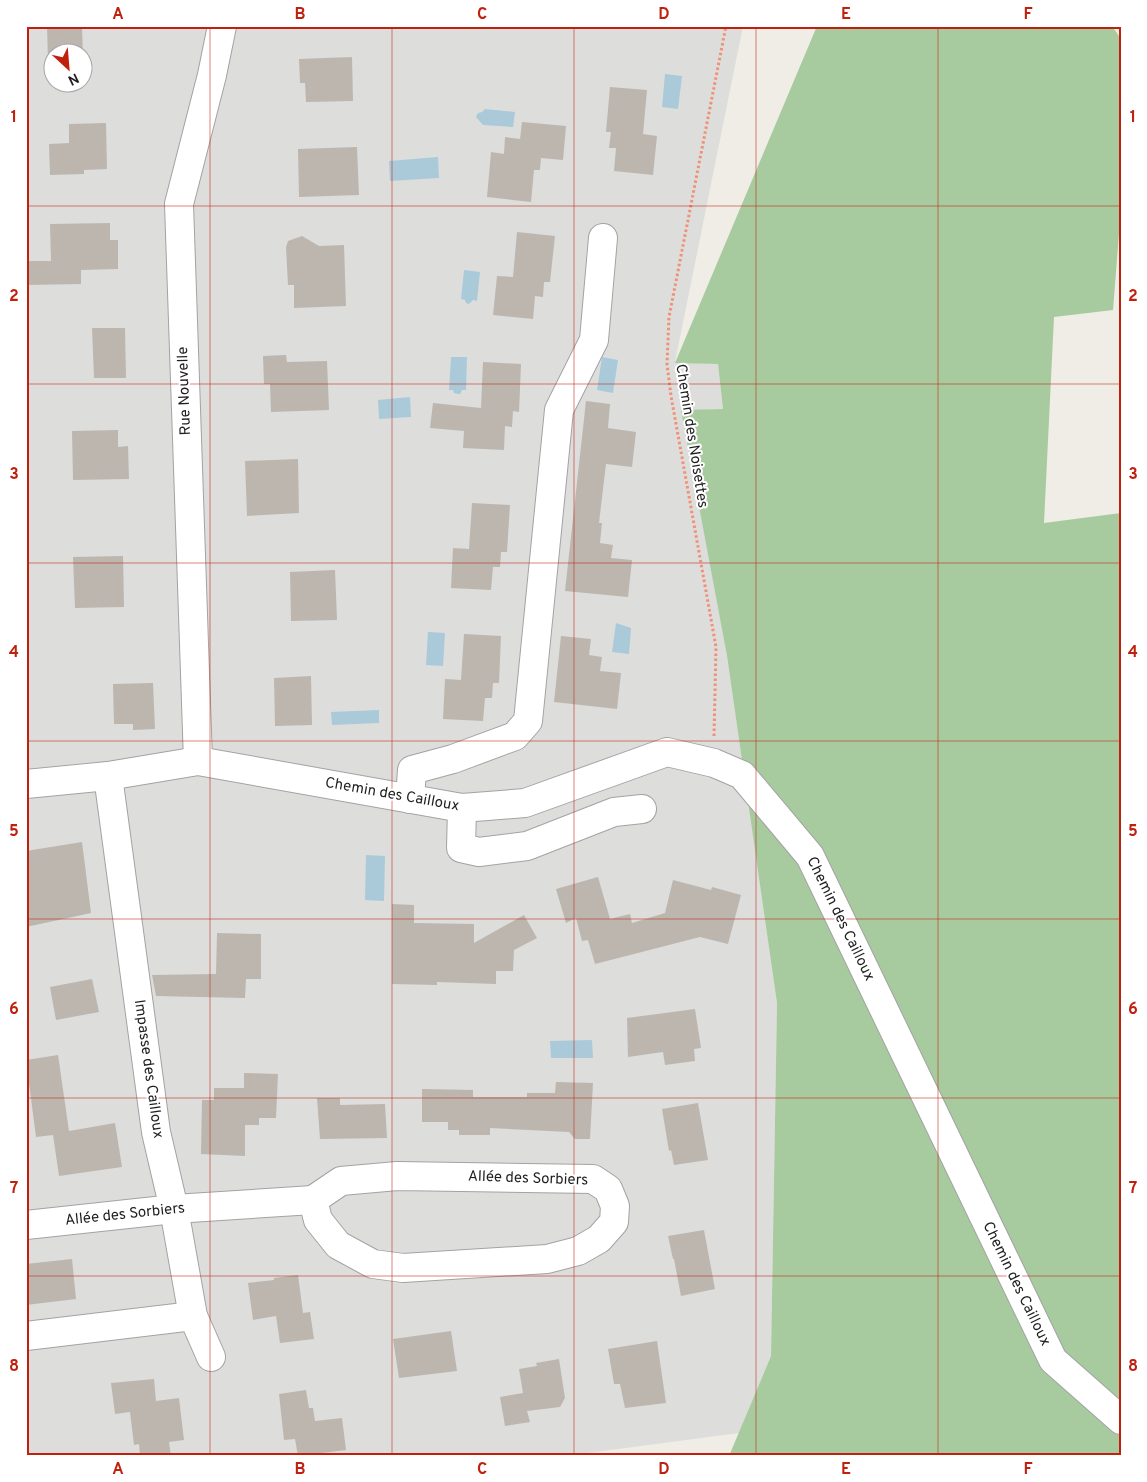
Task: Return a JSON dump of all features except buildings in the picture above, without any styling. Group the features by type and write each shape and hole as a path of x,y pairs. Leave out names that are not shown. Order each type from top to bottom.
{"street":[{"name":"Rue Nouvelle","path":"198,761 179,204 212,75 222,26"},
{"path":"410,799 412,770 453,759 515,736 528,721 559,410 594,340 603,238"},
{"name":"Chemin des Cailloux","path":"26,784 108,776 198,761 462,808 525,803 667,752 714,763 742,776 810,856 1053,1360 1121,1420"},
{"name":"Impasse des Cailloux","path":"108,776 156,1132 174,1209 193,1316 211,1356"},
{"path":"462,808 461,848 479,852 527,846 614,812 642,808"},
{"name":"Allée des Sorbiers","path":"26,1226 174,1209 313,1200 341,1181 397,1176 593,1179 608,1189 615,1206 614,1222 599,1238 578,1251 547,1259 403,1268 373,1264 338,1245 318,1220 313,1200"},
{"path":"26,1336 193,1316"}],"path":[{"name":"Chemin des Noisettes","path":"714,763 716,648 667,364 669,317 726,26"}],"shaded area":[{"path":"26,26 743,26 675,362 718,364 723,409 682,411 727,656 777,1003 771,1356 739,1433 565,1456 26,1456"}],"green space":[{"path":"817,26 1112,26 1121,39 1121,208 1113,310 1054,317 1044,523 1121,513 1121,1456 729,1456 771,1356 777,1003 727,656 681,410 723,409 718,364 675,363"}],"water":[{"path":"665,74 682,76 678,109 662,107"},
{"path":"485,109 515,112 513,127 483,125 476,117 478,113"},
{"path":"438,157 439,178 390,181 389,161"},
{"path":"464,270 480,272 477,301 473,300 469,304 461,299"},
{"path":"451,357 467,357 466,390 462,390 460,394 449,390"},
{"path":"602,357 618,360 613,393 597,390"},
{"path":"410,397 411,417 379,419 378,400"},
{"path":"616,623 631,628 629,654 612,652"},
{"path":"428,632 445,633 443,666 426,665"},
{"path":"379,710 379,723 332,725 331,712"},
{"path":"366,855 385,856 384,901 365,900"},
{"path":"592,1040 593,1058 551,1058 550,1041"}]}
